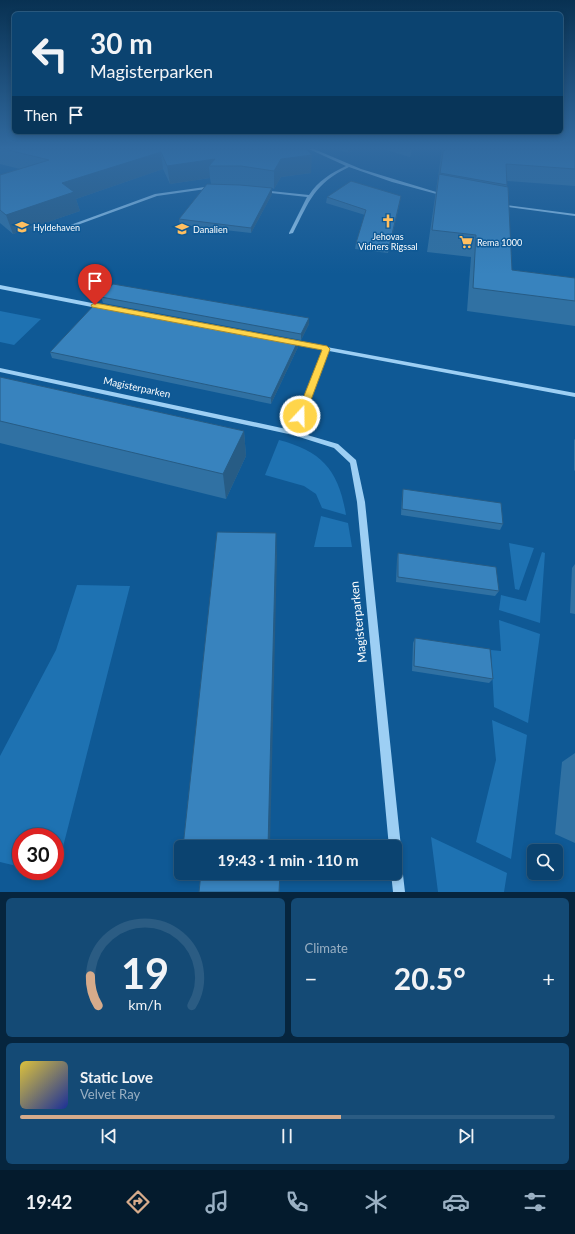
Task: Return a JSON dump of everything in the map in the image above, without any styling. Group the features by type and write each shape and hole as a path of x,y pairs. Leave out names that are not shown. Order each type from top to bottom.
{"street":[{"path":"67,227 156,195 181,191"},
{"path":"263,191 310,196"},
{"path":"292,233 314,191"},
{"path":"430,191 452,196"},
{"path":"498,205 575,215"},
{"path":"0,287 110,308"},
{"path":"280,340 575,395"},
{"path":"293,433 327,349"},
{"name":"Magisterparken","path":"0,370 293,433 336,446 353,462 361,502 393,840"},
{"path":"398,880 399,892"}],"shaded area":[{"path":"0,311 41,319 14,345 0,342"},
{"path":"279,440 307,450 326,465 339,486 346,515 322,508 316,494 304,486 265,475"},
{"path":"321,516 348,523 352,547 314,547"},
{"path":"509,543 534,548 519,590 515,589"},
{"path":"542,552 545,553 540,623 499,610 501,595 526,601"},
{"path":"77,585 130,586 64,843 64,828 12,828 12,865 0,862 0,756 56,650"},
{"path":"499,620 540,634 528,723 494,707 491,650 501,651"},
{"path":"492,720 527,735 511,859 476,842 496,760"},
{"path":"431,837 507,873 504,892 438,892"}],"building":[{"path":"0,191 72,191 74,192 6,215 0,210"},
{"path":"202,191 271,191 251,228 179,219"},
{"name":"Jehovas Vidners Rigssal","path":"337,191 383,191 401,196 389,247 356,243 366,210 327,197"},
{"path":"437,191 508,191 512,270 575,278 575,301 473,288 476,235 432,230"},
{"path":"113,284 309,318 301,334 101,297"},
{"path":"96,303 298,341 271,398 50,352"},
{"path":"0,377 244,431 223,474 0,421"},
{"path":"403,489 501,503 503,524 402,509"},
{"path":"217,532 276,533 268,840 184,840"},
{"path":"398,553 496,567 499,591 398,577"},
{"path":"415,638 490,649 493,679 414,666"},
{"path":"200,880 280,880 279,892 199,892"}],"place":[{"name":"Jehovas Vidners Rigssal","path":"388,221"},
{"name":"Hyldehaven","path":"22,227"},
{"name":"Danalien","path":"182,229"},
{"name":"Rema 1000","path":"466,242"}],"route":[{"path":"95,305 327,349 300,416"}]}
